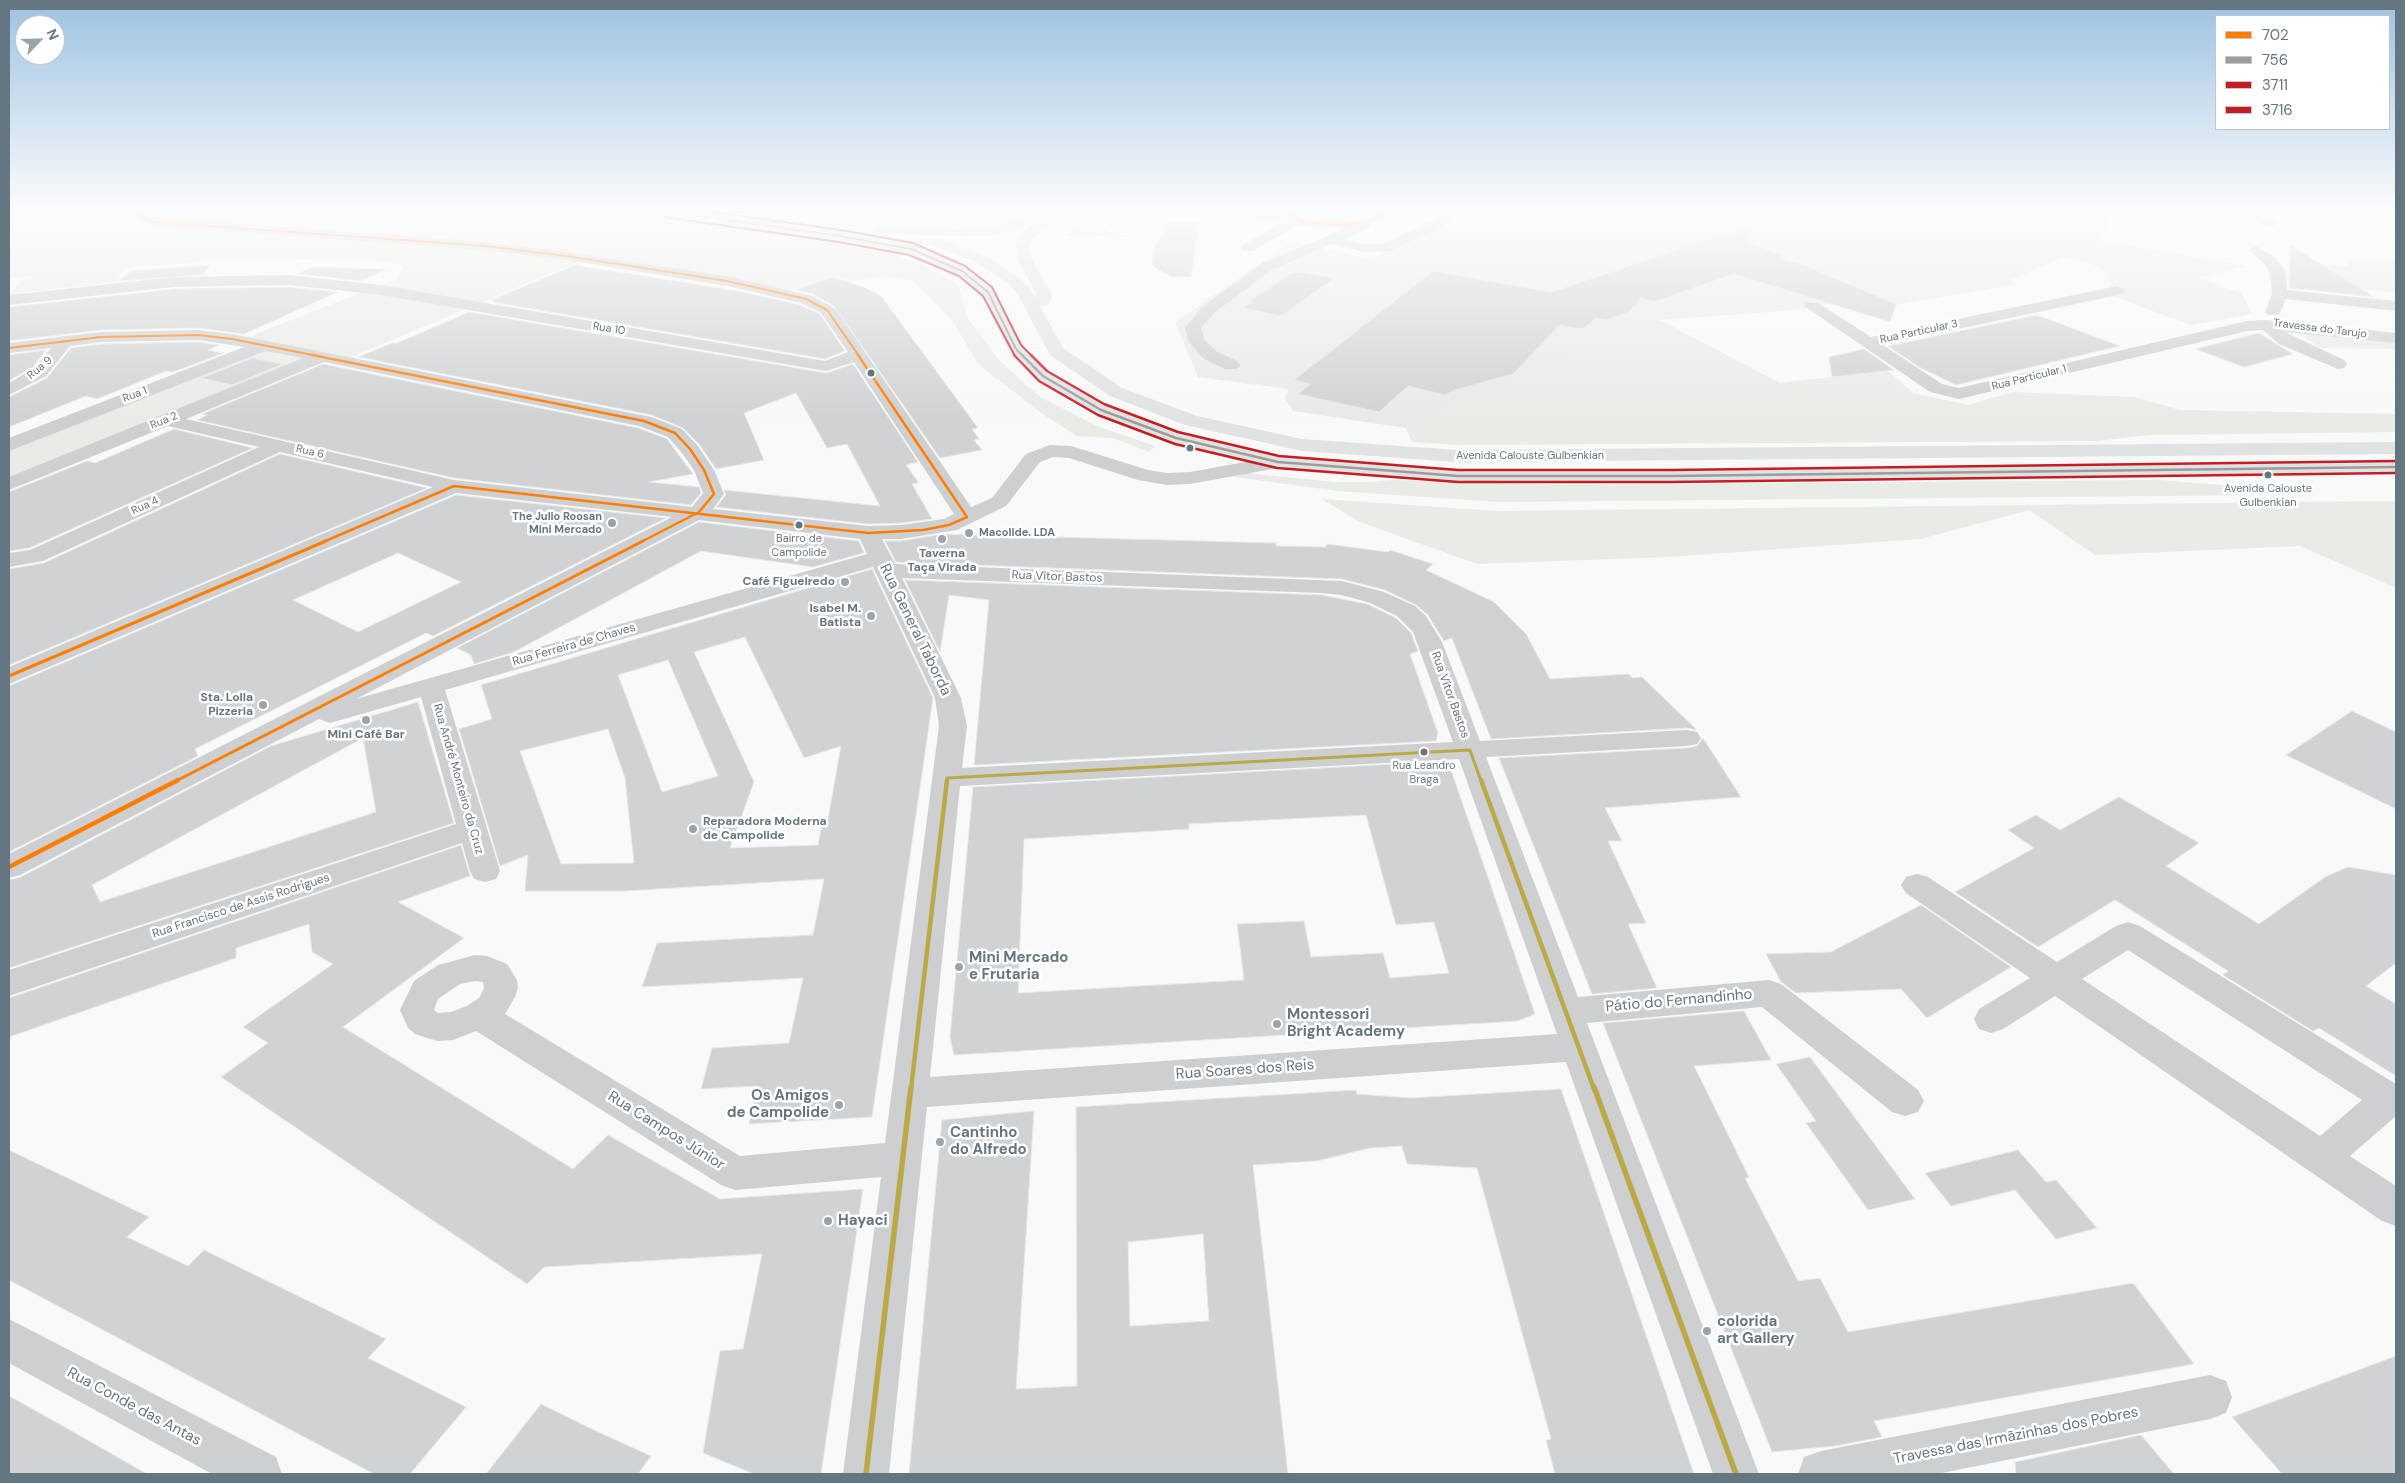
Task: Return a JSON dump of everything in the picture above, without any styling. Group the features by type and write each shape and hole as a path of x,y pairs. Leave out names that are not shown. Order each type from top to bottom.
{"main road":[{"name":"Avenida Calouste Gulbenkian","path":"973,280 988,292 1016,349 1043,376 1101,410 1176,438 1278,462 1458,476 1671,476 2396,467"},
{"name":"Avenida Calouste Gulbenkian","path":"1013,280 1024,292 1056,351 1116,392 1192,421 1302,445 1457,456 1649,456 2390,446"},
{"path":"1036,280 1044,294 1039,320"}],"street":[{"name":"Rua 10","path":"9,300 121,287 219,280"},
{"name":"Rua 10","path":"291,280 392,292 826,366 882,389"},
{"path":"722,280 792,294 818,304 833,317 967,517"},
{"path":"1231,365 1210,355 1197,342 1193,328 1208,310 1249,280"},
{"name":"Travessa do Tarujo","path":"2278,280 2280,294 2268,325 2396,338"},
{"name":"Rua Particular 3","path":"1868,343 2117,291"},
{"path":"2280,294 2396,306"},
{"name":"Rua Particular 1","path":"1812,306 1936,388 1960,394 2247,326 2268,325"},
{"path":"2268,325 2272,332 2285,340 2338,364"},
{"path":"9,348 65,340 154,334 198,335 588,408 644,421 676,433 690,449 704,470 714,494 699,512 9,868"},
{"name":"Rua 9","path":"9,390 40,372 54,357 65,340"},
{"name":"Rua 1","path":"9,445 261,346"},
{"name":"Rua 10","path":"826,366 859,354"},
{"name":"Rua 2","path":"9,484 318,358"},
{"name":"Rua 6","path":"167,420 454,486 699,512 868,533 924,530 950,525 999,502 1033,458 1050,450 1065,451 1144,476 1166,479 1190,478 1278,462"},
{"name":"Rua 4","path":"9,560 35,556 279,445"},
{"path":"9,676 454,486"},
{"name":"Rua General Taborda","path":"866,1474 952,726 952,711 948,698 868,533"},
{"name":"Rua Ferreira de Chaves","path":"269,733 431,686 883,564"},
{"name":"Rua Vítor Bastos","path":"883,564 1342,588 1376,597 1406,611 1425,631 1736,1474"},
{"name":"Rua André Monteiro da Cruz","path":"431,686 485,871"},
{"path":"947,778 1687,738"},
{"name":"Rua Francisco de Assis Rodrigues","path":"9,983 473,829"},
{"path":"1917,885 2396,1208"},
{"path":"1991,1019 2128,934 2390,1099 2322,1157"},
{"name":"Pátio do Fernandinho","path":"1573,1029 1769,993 1905,1101"},
{"name":"Rua Campos Júnior","path":"479,1016 735,1173 903,1158"},
{"name":"Rua Soares dos Reis","path":"910,1093 1573,1029"},
{"name":"Rua Conde das Antas","path":"9,1340 259,1474"},
{"name":"Travessa das Irmãzinhas dos Pobres","path":"1821,1474 2210,1397"}],"shaded area":[{"path":"22,280 118,280 117,282 10,294"},
{"path":"393,280 534,280 344,360 318,356 9,486 9,443 259,344 240,340"},
{"path":"718,280 823,280 786,291"},
{"path":"907,280 949,280 959,286 967,317 999,360 1040,397 1099,427 1155,446 1149,452 1113,438 1077,436 1044,415 979,365 952,320 913,281"},
{"path":"1236,280 2010,280 2019,284 1895,305 1827,304 1794,310 1660,320 1406,428 1293,411 1285,398 1289,389 1198,377 1175,322"},
{"path":"2109,280 2204,280 2242,293 2252,314 2191,325 2112,296"},
{"path":"2320,280 2396,280 2396,293 2322,285"},
{"path":"1660,320 1780,383 1887,370 1913,393 1968,405 2012,392 2134,397 2180,410 2396,414 2396,432 2150,435 2097,441 1456,445 1412,442 1406,428"},
{"path":"2294,331 2396,341 2396,349 2321,348"},
{"path":"1245,473 1334,482 1390,480 1560,485 2159,480 2220,485 2247,484 2263,495 1499,502 1338,491 1234,477"},
{"path":"1322,499 1496,511 2396,501 2396,588 2300,546 2095,555 2029,510 1920,539 1667,557 1477,564 1360,522"}],"building":[{"path":"539,280 671,280 739,291 800,305 820,314 845,351 825,359 492,302 495,301 491,300"},
{"path":"823,280 843,280 864,287 882,297 978,428 972,429 979,439 974,440 982,450 940,458 834,306 813,294 794,290"},
{"path":"1280,280 1332,280 1281,316 1243,308 1253,302 1250,301"},
{"path":"1421,280 1485,280 1551,292 1586,280 1716,280 1654,302 1641,298 1629,312 1606,320 1596,318 1581,329 1560,325 1513,374 1455,390 1445,395 1408,386 1379,412 1298,394 1310,384 1294,380"},
{"path":"1754,280 1840,280 1896,304 1890,322"},
{"path":"2289,280 2347,280 2374,297 2289,288"},
{"path":"289,287 338,292 244,334 198,328 101,330 9,341 9,307 174,289"},
{"path":"469,312 826,373 853,364 918,462 906,465 919,483 912,484 932,519 901,523 868,524 716,507 726,495 724,490 880,506 847,444 827,448 796,393 744,413 764,460 716,469 699,444 683,428 652,415 358,357 392,343 397,343"},
{"path":"2037,315 2120,346 1956,385 1919,367 1888,346"},
{"path":"2259,333 2293,354 2244,367 2195,349"},
{"path":"198,342 219,345 208,350 224,353 173,372 166,371 97,399 86,396 9,427 9,397 47,378 71,348 101,344"},
{"path":"1864,349 1894,370 1832,377 1829,357"},
{"path":"46,350 33,367 9,381 9,355"},
{"path":"252,358 283,364 232,385 201,378"},
{"path":"323,364 638,428 667,439 693,474 649,482 699,487 701,493 691,505 454,478 197,420 207,415 202,414"},
{"path":"174,429 253,448 29,548 9,551 9,492 87,461 95,463"},
{"path":"280,454 427,488 9,665 9,569 44,563"},
{"path":"456,495 666,518 433,636 426,633 195,749 198,756 9,852 9,686","holes":["398,553 461,582 358,632 293,600"]},
{"path":"699,522 859,541 864,553 813,567 701,551 514,652 474,664 471,655 457,648"},
{"path":"942,534 1276,543 1276,546 1326,547 1327,544 1388,552 1390,550 1433,564 1426,570 1494,602 1526,634 1550,679 1629,674 1632,678 1642,677 1697,730 1687,728 1491,739 1452,638 1444,641 1428,615 1416,605 1385,590 1342,579 896,562 885,541 901,541"},
{"path":"872,569 933,698 872,1117 749,1124 758,1086 701,1089 712,1048 789,1043 803,978 642,987 657,943 813,935 824,879 624,891 525,891 528,855 500,866 459,729 492,719 481,685","holes":["745,637 804,758 841,746 828,819 823,819 818,845 730,848 754,782 694,652","668,660 718,776 662,792 618,675","608,729 625,778 634,863 561,864 520,751"]},
{"path":"905,580 1322,595 1367,604 1396,618 1411,633 1418,651 1410,654 1438,733 1436,741 974,765 989,600 949,595 940,652"},
{"path":"418,702 454,823 9,968 9,880 21,877 271,746","holes":["363,738 376,812 100,902 92,885"]},
{"path":"2352,711 2396,732 2396,809 2286,755"},
{"path":"1703,738 1741,797 1605,808 1622,841 1608,841 1646,923 1628,924 1657,988 1592,994 1499,758 1687,748 1697,746"},
{"path":"1432,762 1431,768 1450,767 1535,1014 1518,1021 954,1055 950,1037 973,787","holes":["1366,815 1396,925 1434,922 1449,973 1390,978 1383,953 1311,957 1304,921 1237,924 1244,980 1018,993 1024,839 1189,829 1189,824"]},
{"path":"2119,797 2199,843 2166,866 2259,924 2325,877 2348,867 2396,875 2396,963 2366,986 2396,1004 2396,1076 2319,1028 2313,1031 2223,975 2228,971 2115,900 2038,947 1955,892 2034,848 2008,830 2036,815 2060,830"},
{"path":"461,845 470,876 398,902 464,938 343,1027 573,1169 608,1135 720,1199 863,1189 821,1474 754,1474 703,1453 720,1351 743,1349 762,1254 544,1267 527,1284 221,1077 268,1043 243,1027 333,964 312,952 309,924 236,948 236,958 9,1037 9,998"},
{"path":"1921,905 2011,967 1927,1018 1901,989 1796,993 1781,982 1766,954 1831,952"},
{"path":"1744,1011 1771,1060 1694,1066 1749,1177 1745,1178 1798,1281 1820,1278 1848,1332 2133,1283 2194,1364 1874,1421 1882,1437 1835,1446 1772,1452 1603,1023"},
{"path":"1810,1057 1915,1199 1868,1210 1806,1123 1816,1121 1776,1064"},
{"path":"1561,1089 1694,1474 1555,1474 1546,1440 1551,1439 1477,1168 1407,1164 1402,1146 1370,1148 1317,1161 1253,1165 1288,1474 909,1474 942,1120 1034,1111 1016,1389 1077,1386 1076,1107 1356,1090 1357,1094 1411,1098","holes":["1203,1234 1209,1321 1130,1326 1128,1242"]},
{"path":"9,1150 149,1217 127,1237 188,1266 204,1250 386,1339 368,1358 466,1407 410,1474 374,1474 9,1280"},
{"path":"2018,1150 2046,1182 2056,1180 2097,1228 2056,1239 2015,1190 1951,1206 1925,1173"},
{"path":"2396,1356 2396,1474 2282,1474 2232,1417"},
{"path":"9,1396 63,1426 147,1474 9,1474"},
{"path":"541,1404 651,1456 638,1474 486,1474"},
{"path":"2141,1435 2174,1474 2016,1474 2015,1462"}],"transit line":[{"name":"702","path":"722,280 806,299 827,310 967,517"},
{"name":"3711","path":"964,280 983,296 1012,353 1039,381 1098,415 1175,444 1277,468 1458,482 1671,482 2396,473"},
{"name":"756","path":"973,280 988,292 1016,349 1043,376 1101,410 1176,438 1278,462 1458,476 1671,476 2396,467"},
{"name":"3716","path":"983,280 992,287 1021,345 1047,371 1104,404 1178,432 1279,456 1458,470 1671,470 2396,461"},
{"name":"702","path":"9,348 101,337 198,335 232,339 588,409 644,421 675,433 690,449 704,470 714,494 699,512 9,867"},
{"name":"702","path":"9,676 454,486 868,533 923,530 949,525 967,517"},
{"path":"866,1474 947,778 1470,750 1736,1474"}],"place":[{"name":"Avenida Calouste Gulbenkian","path":"2268,475"},
{"name":"The Julio Roosan Mini Mercado","path":"612,523"},
{"name":"Bairro de Campolide","path":"799,525"},
{"name":"Macolide. LDA","path":"969,533"},
{"name":"Taverna Taça Virada","path":"942,539"},
{"name":"Café Figueiredo","path":"845,582"},
{"name":"Isabel M. Batista","path":"871,616"},
{"name":"Sta. Lolla Pizzeria","path":"263,705"},
{"name":"Mini Café Bar","path":"366,720"},
{"name":"Rua Leandro Braga","path":"1424,752"},
{"name":"Reparadora Moderna de Campolide","path":"693,829"},
{"name":"Mini Mercado e Frutaria","path":"959,967"},
{"name":"Montessori Bright Academy","path":"1277,1024"},
{"name":"Os Amigos de Campolide","path":"839,1105"},
{"name":"Cantinho do Alfredo","path":"940,1142"},
{"name":"Hayaci","path":"828,1221"},
{"name":"colorida art Gallery","path":"1707,1331"}]}
